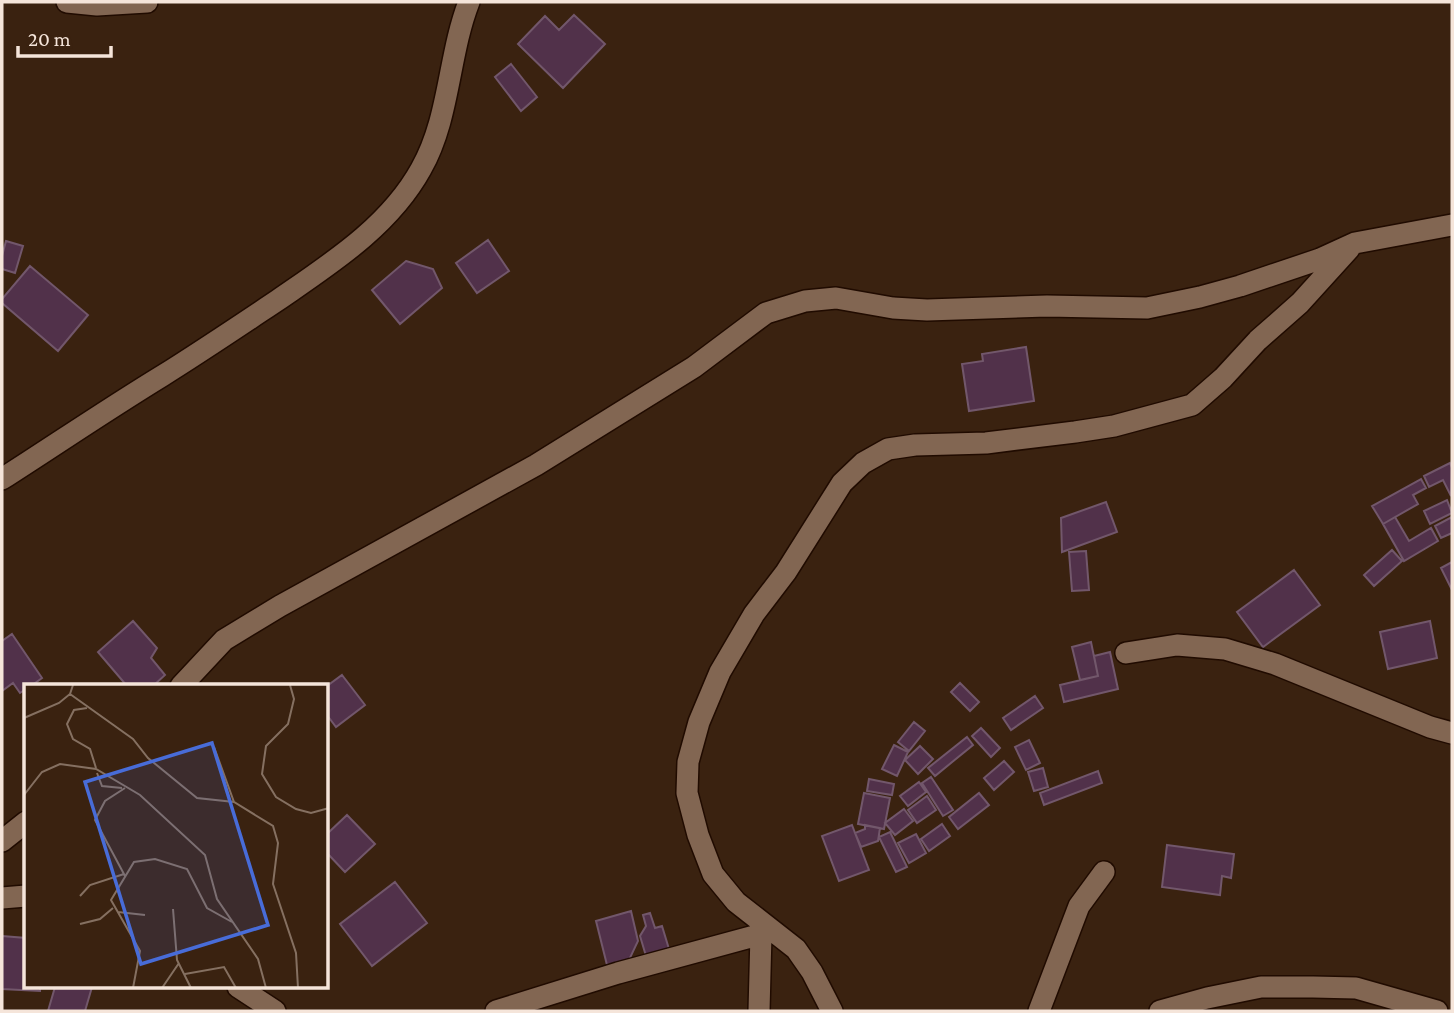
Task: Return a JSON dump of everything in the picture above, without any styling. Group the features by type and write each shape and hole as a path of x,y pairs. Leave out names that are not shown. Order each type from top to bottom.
{"street":[{"path":"67,2 97,5 146,2"},
{"path":"2,479 206,350 316,274 396,207 422,169 436,134 448,92 461,24 469,2"},
{"path":"183,684 224,640 280,606 536,465 694,368 766,313 805,301 836,298 893,308 927,310 1047,306 1147,308 1240,286 1320,259 1355,243 1452,225"},
{"path":"832,1011 812,972 796,949 767,933 713,874 698,835 687,793 688,762 699,722 720,672 754,614 786,572 842,483 863,463 888,449 915,444 986,443 1075,432 1114,426 1192,405 1300,303 1355,243"},
{"path":"1126,653 1177,645 1225,649 1275,664 1430,727 1452,733"},
{"path":"2,841 24,824"},
{"path":"1040,1011 1079,906 1104,872"},
{"path":"2,898 24,896"},
{"path":"496,1011 618,973 767,933"},
{"path":"759,1011 767,933"},
{"path":"1160,1011 1261,987 1313,987 1356,988 1437,1011"},
{"path":"240,988 275,1011"}],"building":[{"path":"574,15 605,44 563,88 518,44 545,16 559,30"},
{"path":"511,64 537,97 521,111 495,77"},
{"path":"488,240 509,271 477,293 456,263"},
{"path":"6,241 23,246 15,273 2,269"},
{"path":"406,261 433,269 442,288 400,324 372,290"},
{"path":"30,266 88,315 58,351 2,303 2,299"},
{"path":"1026,347 1034,401 969,411 962,364 983,361 982,354"},
{"path":"1450,463 1451,496 1443,480 1429,487 1424,476"},
{"path":"1421,479 1426,488 1413,495 1418,504 1383,524 1372,506"},
{"path":"1447,500 1452,513 1430,524 1424,511"},
{"path":"1106,502 1117,532 1062,552 1061,518"},
{"path":"1395,517 1409,541 1431,528 1438,541 1404,561 1383,524"},
{"path":"1452,517 1452,533 1441,538 1435,526"},
{"path":"1392,550 1402,561 1374,586 1364,575"},
{"path":"1086,551 1089,590 1072,591 1069,552"},
{"path":"1452,562 1452,590 1441,568"},
{"path":"1294,570 1320,605 1263,647 1237,612"},
{"path":"133,621 157,648 151,658 165,675 155,684 125,684 98,652"},
{"path":"1430,621 1437,658 1388,669 1380,632"},
{"path":"12,634 42,678 34,684 24,684 24,690 20,693 13,683 2,691 2,641"},
{"path":"1091,642 1098,676 1080,680 1072,647"},
{"path":"1110,652 1118,689 1064,702 1060,685 1098,676 1094,656"},
{"path":"342,675 365,705 336,727 329,718 329,685"},
{"path":"960,683 979,702 970,711 951,692"},
{"path":"1035,696 1043,708 1011,730 1003,718"},
{"path":"914,722 925,731 909,751 898,742"},
{"path":"981,728 1000,748 991,757 972,736"},
{"path":"967,737 973,745 935,776 928,768"},
{"path":"1029,740 1040,763 1026,770 1015,747"},
{"path":"894,745 908,752 897,776 882,769"},
{"path":"920,746 933,759 918,774 905,760"},
{"path":"1004,761 1014,772 994,790 984,778"},
{"path":"1043,768 1048,787 1034,791 1028,772"},
{"path":"1098,771 1102,783 1044,805 1040,793"},
{"path":"931,777 953,810 943,816 922,783"},
{"path":"869,779 894,784 892,795 867,791"},
{"path":"919,782 926,792 908,806 900,796"},
{"path":"864,793 890,798 884,829 858,824"},
{"path":"979,793 989,805 958,829 949,817"},
{"path":"927,796 936,810 917,823 908,810"},
{"path":"904,809 913,821 895,835 885,823"},
{"path":"347,815 375,844 345,872 329,855 329,832"},
{"path":"942,824 950,836 929,851 921,839"},
{"path":"852,825 869,870 839,881 822,836"},
{"path":"865,825 880,828 878,841 861,847 855,833 865,829"},
{"path":"890,832 907,867 896,872 879,837"},
{"path":"916,834 926,853 909,863 898,843"},
{"path":"1167,845 1234,854 1231,878 1222,876 1220,895 1162,887"},
{"path":"395,882 427,923 372,966 340,924"},
{"path":"631,911 638,941 629,960 607,965 596,921"},
{"path":"650,913 655,928 662,926 669,949 646,956 640,936 646,926 643,915"},
{"path":"2,936 24,938 24,988 40,988 40,991 2,989"},
{"path":"55,988 92,988 85,1011 48,1011"}]}
